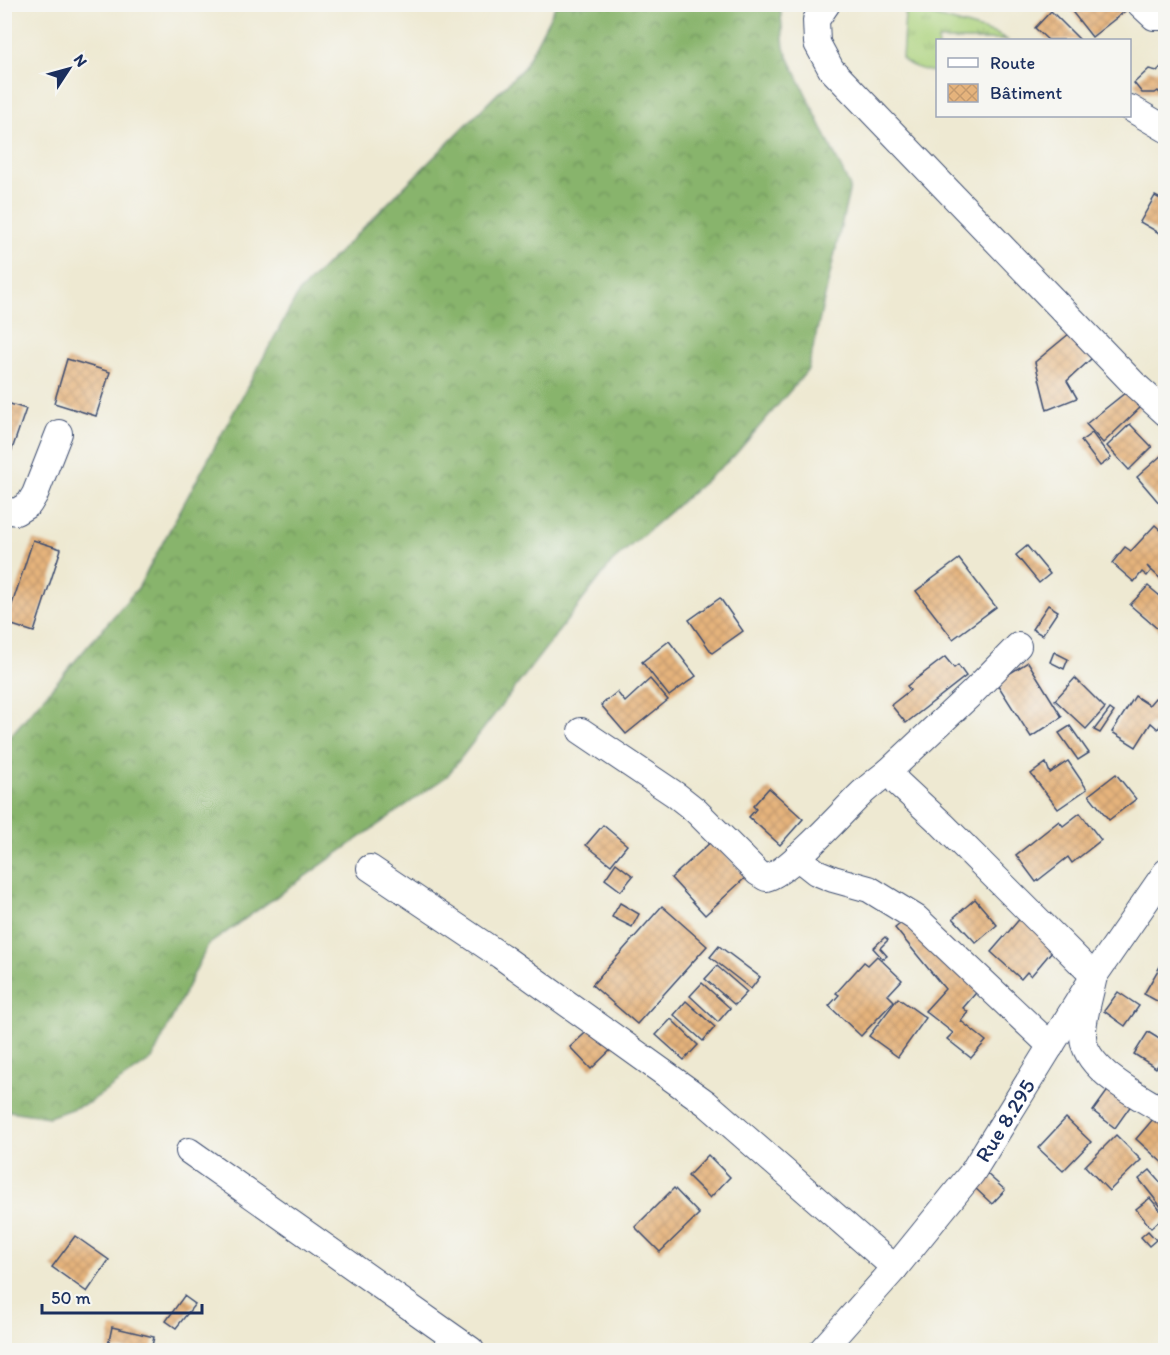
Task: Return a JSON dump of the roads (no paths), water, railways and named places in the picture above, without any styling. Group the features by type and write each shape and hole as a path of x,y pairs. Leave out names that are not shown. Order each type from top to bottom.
{"street":[{"path":"827,4 816,20 817,43 831,69 1135,385 1166,413"},
{"path":"1140,4 1154,17 1166,17"},
{"path":"1131,109 1166,129"},
{"path":"4,510 16,513 29,504 59,433"},
{"path":"582,731 695,810 766,879 774,876 797,857 865,790 971,694 1018,646"},
{"path":"888,771 1095,976 1083,1035 1086,1049 1094,1064 1166,1113"},
{"path":"797,857 816,872 869,889 916,918 1051,1046"},
{"path":"370,868 501,956 706,1103 895,1268"},
{"name":"Rue 8.295","path":"822,1350 895,1268 972,1173 1095,976 1166,872"},
{"path":"189,1151 471,1350"}]}
